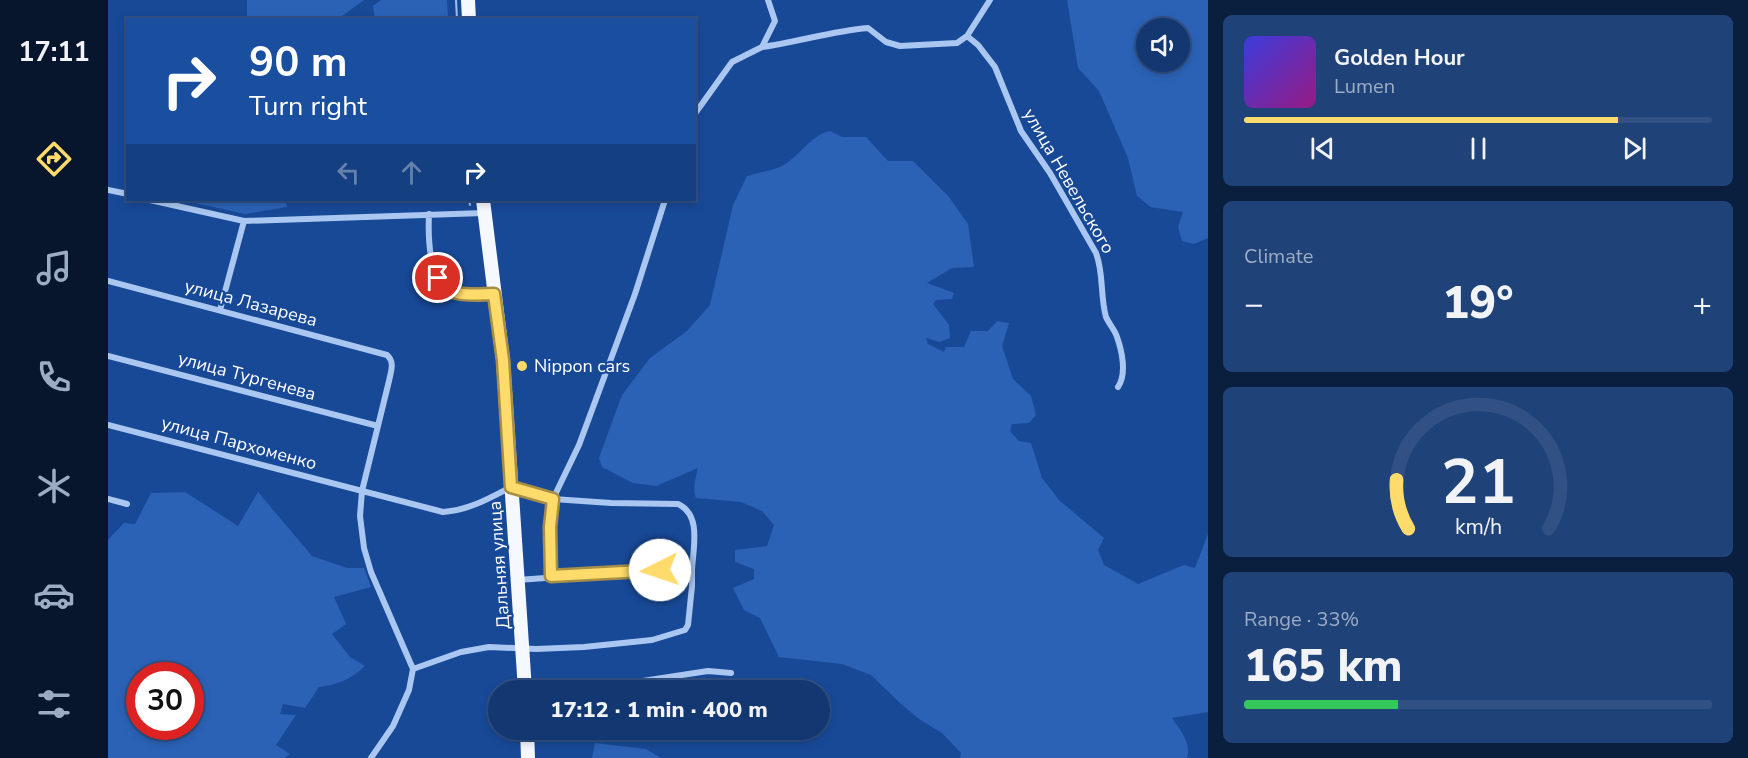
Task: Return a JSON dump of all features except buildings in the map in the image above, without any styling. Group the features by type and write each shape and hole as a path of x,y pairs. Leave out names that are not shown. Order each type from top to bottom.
{"main road":[{"path":"468,0 469,18"},
{"name":"Дальняя улица","path":"484,206 503,360 525,680"},
{"path":"527,740 528,758"}],"street":[{"path":"762,47 775,21 768,0"},
{"path":"696,112 732,62 762,47 798,42 845,30 868,28 885,42 900,46 948,44 967,36 990,0"},
{"name":"улица Невельского","path":"967,36 978,45 995,67 1021,131 1050,173 1096,253 1101,266 1107,317 1117,336 1122,356 1123,380 1118,387"},
{"path":"108,190 126,194"},
{"path":"154,201 244,221 429,214 484,206"},
{"path":"551,576 550,527 553,499 579,445 635,294 665,201"},
{"path":"429,214 429,247 441,285 455,293 494,294"},
{"path":"219,310 244,221"},
{"name":"улица Лазарева","path":"108,280 387,355 391,358 392,364 378,426"},
{"name":"улица Тургенева","path":"108,356 378,426"},
{"name":"улица Пархоменко","path":"108,425 443,512 478,505 511,487"},
{"path":"372,758 393,726 410,690 413,669 364,548 360,516 362,491 378,426"},
{"path":"413,669 461,652 489,647 584,647 652,640 685,630 688,625 694,520 686,507 678,504 602,503 553,499 511,487"},
{"path":"108,499 127,504"},
{"path":"517,579 669,569 692,570"},
{"path":"649,680 708,671 731,673"}],"shaded area":[{"path":"247,0 364,0 339,18 247,18"},
{"path":"381,0 447,0 448,18 375,18 373,6"},
{"path":"1067,0 1208,0 1208,238 1194,244 1182,241 1178,227 1183,212 1151,207 1137,196 1128,158 1099,91 1078,68"},
{"path":"830,131 842,137 866,137 888,161 913,161 949,197 968,224 974,267 952,268 927,283 954,293 952,299 936,300 933,304 949,325 950,338 940,342 926,338 928,344 944,352 946,347 964,347 971,331 988,331 997,321 1009,323 1002,346 1013,379 1031,396 1036,415 1029,423 1012,424 1010,431 1019,441 1031,443 1042,478 1059,500 1104,538 1098,550 1104,565 1138,584 1184,565 1195,568 1208,534 1208,712 1172,718 1187,742 1187,758 960,758 961,753 942,733 919,719 871,675 842,664 779,657 760,618 744,610 733,588 754,579 754,569 735,562 735,550 767,546 774,525 762,511 741,502 696,498 694,487 698,468 656,486 633,483 602,467 599,458 622,395 650,358 687,331 710,305 733,205 747,176 780,167 793,159 816,137"},
{"path":"186,201 286,201 287,207 245,214"},
{"path":"185,492 238,526 258,492 312,556 347,568 364,568 371,587 334,597 346,624 332,634 350,657 365,666 344,681 319,687 305,708 283,704 280,714 296,715 276,745 290,754 284,758 108,758 108,540 124,523 135,524 151,493"},
{"path":"595,743 646,749 661,758 592,758"}],"waterway":[{"path":"456,0 457,18"},
{"path":"469,201 470,205"}],"place":[{"name":"Nippon cars","path":"522,366"}],"route":[{"path":"438,278 444,288 455,293 494,294 503,360 511,487 553,499 550,527 551,576 660,570"}]}
